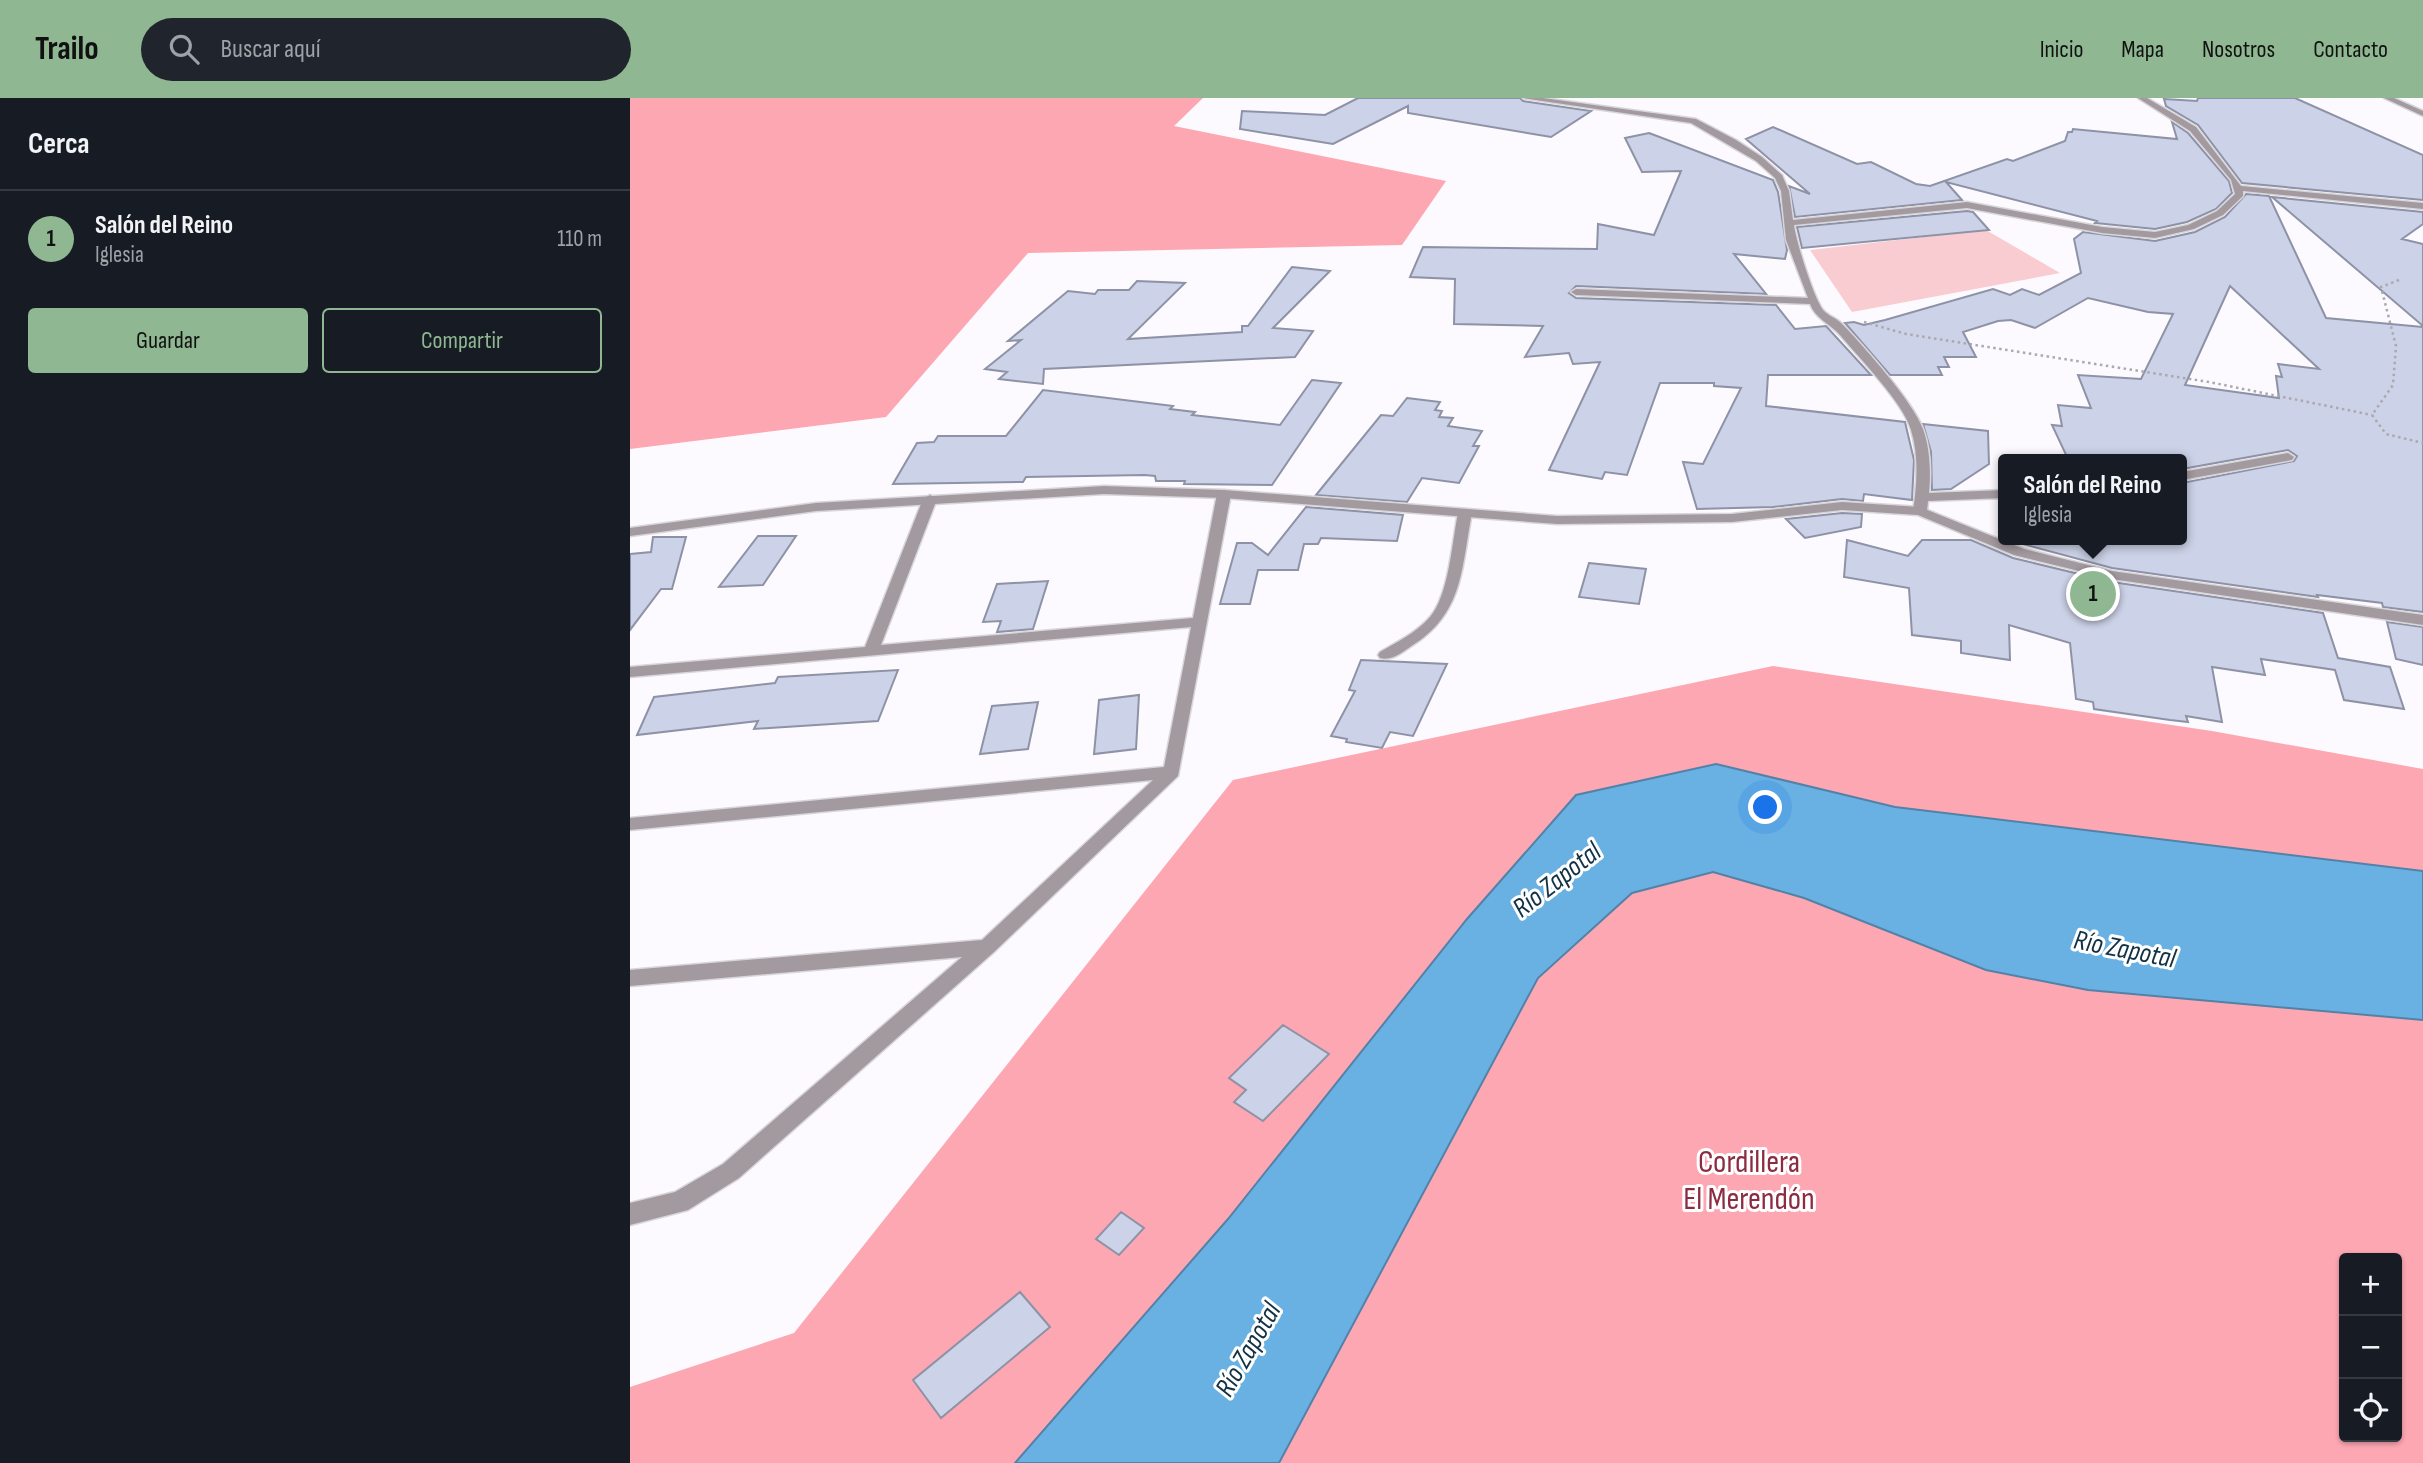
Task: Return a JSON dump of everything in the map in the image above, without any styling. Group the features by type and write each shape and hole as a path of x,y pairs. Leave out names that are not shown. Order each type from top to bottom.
{"street":[{"path":"1527,98 1693,121 1759,159 1779,177 1785,191 1791,240 1815,306 1836,324 1865,357 1893,391 1917,428 1923,463 1921,504"},
{"path":"1788,223 1866,218 1967,205 2102,230 2155,235 2191,227 2220,213 2240,194 2235,180 2193,129 2142,98"},
{"path":"2388,98 2423,114"},
{"path":"2238,188 2423,206"},
{"path":"1576,292 1815,306"},
{"path":"2187,475 2288,457"},
{"path":"630,532 816,507 1104,489 1224,494 1557,520 1732,518 1842,506 1921,504 1998,495"},
{"path":"630,1214 680,1202 731,1171 987,947 1172,772 1224,494"},
{"path":"871,651 930,499"},
{"path":"1921,504 1998,542"},
{"path":"1386,655 1422,633 1440,616 1446,602 1465,513"},
{"path":"2005,545 2019,552 2112,575 2423,620"},
{"path":"630,672 1200,622"},
{"path":"630,824 1172,772"},
{"path":"630,978 987,947"}],"path":[{"path":"2372,415 2393,385 2396,346 2381,287 2399,280"},
{"path":"1815,306 1906,334 2195,380 2372,415 2386,434 2423,443"}],"shaded area":[{"path":"1986,230 2060,273 1852,312 1810,250"}],"green space":[{"path":"630,98 1203,98 1174,126 1446,181 1402,245 1028,253 886,417 630,449"},
{"path":"1773,666 2212,731 2423,769 2423,871 1895,807 1716,764 1467,919 1228,1219 1015,1463 630,1463 630,1387 794,1333 1233,780"},
{"name":"Cordillera El Merendón","path":"1712,872 1804,898 1986,970 2088,990 2423,1020 2423,1463 1279,1463 1538,978 1632,893"}],"water":[{"name":"Río Zapotal","path":"1716,764 1895,807 2423,871 2423,1020 2088,990 1986,970 1804,898 1713,872 1632,893 1538,978 1279,1463 1015,1463 1228,1219 1467,919 1576,795"}],"building":[{"path":"1358,98 1520,98 1523,101 1591,111 1551,137 1408,113 1408,106 1333,144 1240,129 1242,111 1325,115"},
{"path":"2198,98 2295,98 2423,155 2423,200 2242,183 2198,125 2166,106 2164,99 2197,101"},
{"path":"2172,122 2188,133 2229,181 2232,193 2216,209 2187,222 2155,229 2095,223 2097,221 1946,182 1962,200 1795,217 1789,186 1810,194 1746,139 1773,127 1857,164 1871,162 1916,184 1930,186 2007,159 2013,161 2065,141 2068,132 2073,129 2177,139"},
{"path":"1649,133 1773,180 1778,192 1787,250 1785,259 1734,254 1766,294 1576,286 1569,293 1576,298 1776,305 1795,329 1826,326 1871,375 1768,375 1766,406 1905,422 1914,460 1912,500 1864,494 1863,501 1842,499 1773,507 1697,509 1683,462 1703,464 1741,388 1714,386 1714,383 1660,383 1627,475 1605,472 1602,479 1549,470 1600,362 1573,364 1569,353 1525,357 1543,326 1454,324 1455,279 1410,277 1423,247 1597,249 1598,224 1654,235 1681,171 1642,172 1625,138"},
{"path":"2246,194 2269,196 2326,318 2423,327 2423,612 2383,607 2382,603 2317,595 2318,597 2112,568 2027,545 2187,545 2187,482 2294,461 2297,456 2288,450 2187,468 2187,454 2066,454 2052,425 2062,426 2058,405 2091,408 2078,375 2141,379 2173,314 2148,312 2088,298 2035,328 2011,320 1998,321 1963,332 1976,357 1944,357 1949,367 1938,367 1942,375 1890,375 1845,323 1864,325 1993,289 2010,295 2022,289 2039,295 2081,273 2074,239 2083,232 2155,241 2195,232 2225,217","holes":["2230,286 2319,369 2278,364 2282,377 2276,376 2279,398 2185,385"]},
{"path":"2272,197 2423,212 2423,224 2402,239 2423,244 2423,326"},
{"path":"1973,212 1989,230 1802,248 1797,227"},
{"path":"1292,267 1330,271 1273,328 1313,331 1295,357 1044,369 1043,384 999,379 1007,372 985,369 1021,340 1008,341 1068,291 1095,294 1098,290 1129,290 1137,281 1185,283 1128,339 1242,332 1242,326 1248,326"},
{"path":"1312,380 1341,383 1272,485 1184,484 1185,481 1156,481 1155,476 1145,475 1026,477 1023,482 893,484 917,443 934,442 938,436 1006,436 1043,390 1173,406 1170,409 1195,412 1192,415 1280,425"},
{"path":"1407,398 1440,402 1435,410 1442,411 1439,417 1453,418 1448,426 1482,431 1473,446 1479,446 1459,483 1422,478 1407,502 1316,495 1381,415 1393,416"},
{"path":"1923,424 1988,431 1989,464 1951,489 1932,490 1931,452"},
{"path":"1306,507 1403,515 1397,541 1321,538 1318,544 1304,544 1298,570 1258,570 1250,604 1220,604 1237,543 1252,543 1268,555"},
{"path":"1842,513 1862,514 1861,527 1805,538 1786,519"},
{"path":"758,536 796,536 763,585 719,587"},
{"path":"653,537 686,537 672,589 661,589 630,630 630,554 651,552"},
{"path":"1847,540 1908,556 1922,540 1971,540 2013,558 2112,582 2323,613 2338,658 2390,667 2404,709 2344,700 2335,670 2261,659 2265,675 2212,667 2222,722 2186,716 2188,722 2094,709 2093,702 2076,699 2070,643 2009,625 2010,660 1961,653 1961,641 1912,635 1909,588 1844,577"},
{"path":"1589,563 1646,569 1639,604 1579,597"},
{"path":"1048,581 1033,629 997,632 1001,621 983,622 997,584"},
{"path":"2387,622 2423,627 2423,665 2396,659"},
{"path":"1361,660 1447,664 1413,736 1390,732 1382,748 1346,742 1347,739 1331,736 1355,691 1349,690"},
{"path":"898,670 878,721 754,729 758,721 637,735 654,697 775,683 778,677"},
{"path":"1139,695 1136,749 1094,754 1099,700"},
{"path":"1038,702 1028,749 980,754 992,706"},
{"path":"1283,1025 1329,1054 1263,1121 1234,1102 1246,1090 1229,1078"},
{"path":"1121,1212 1144,1228 1119,1255 1096,1239"},
{"path":"1020,1292 1050,1327 941,1418 913,1380"}],"place":[{"name":"Salón del Reino","path":"2093,594"}]}
